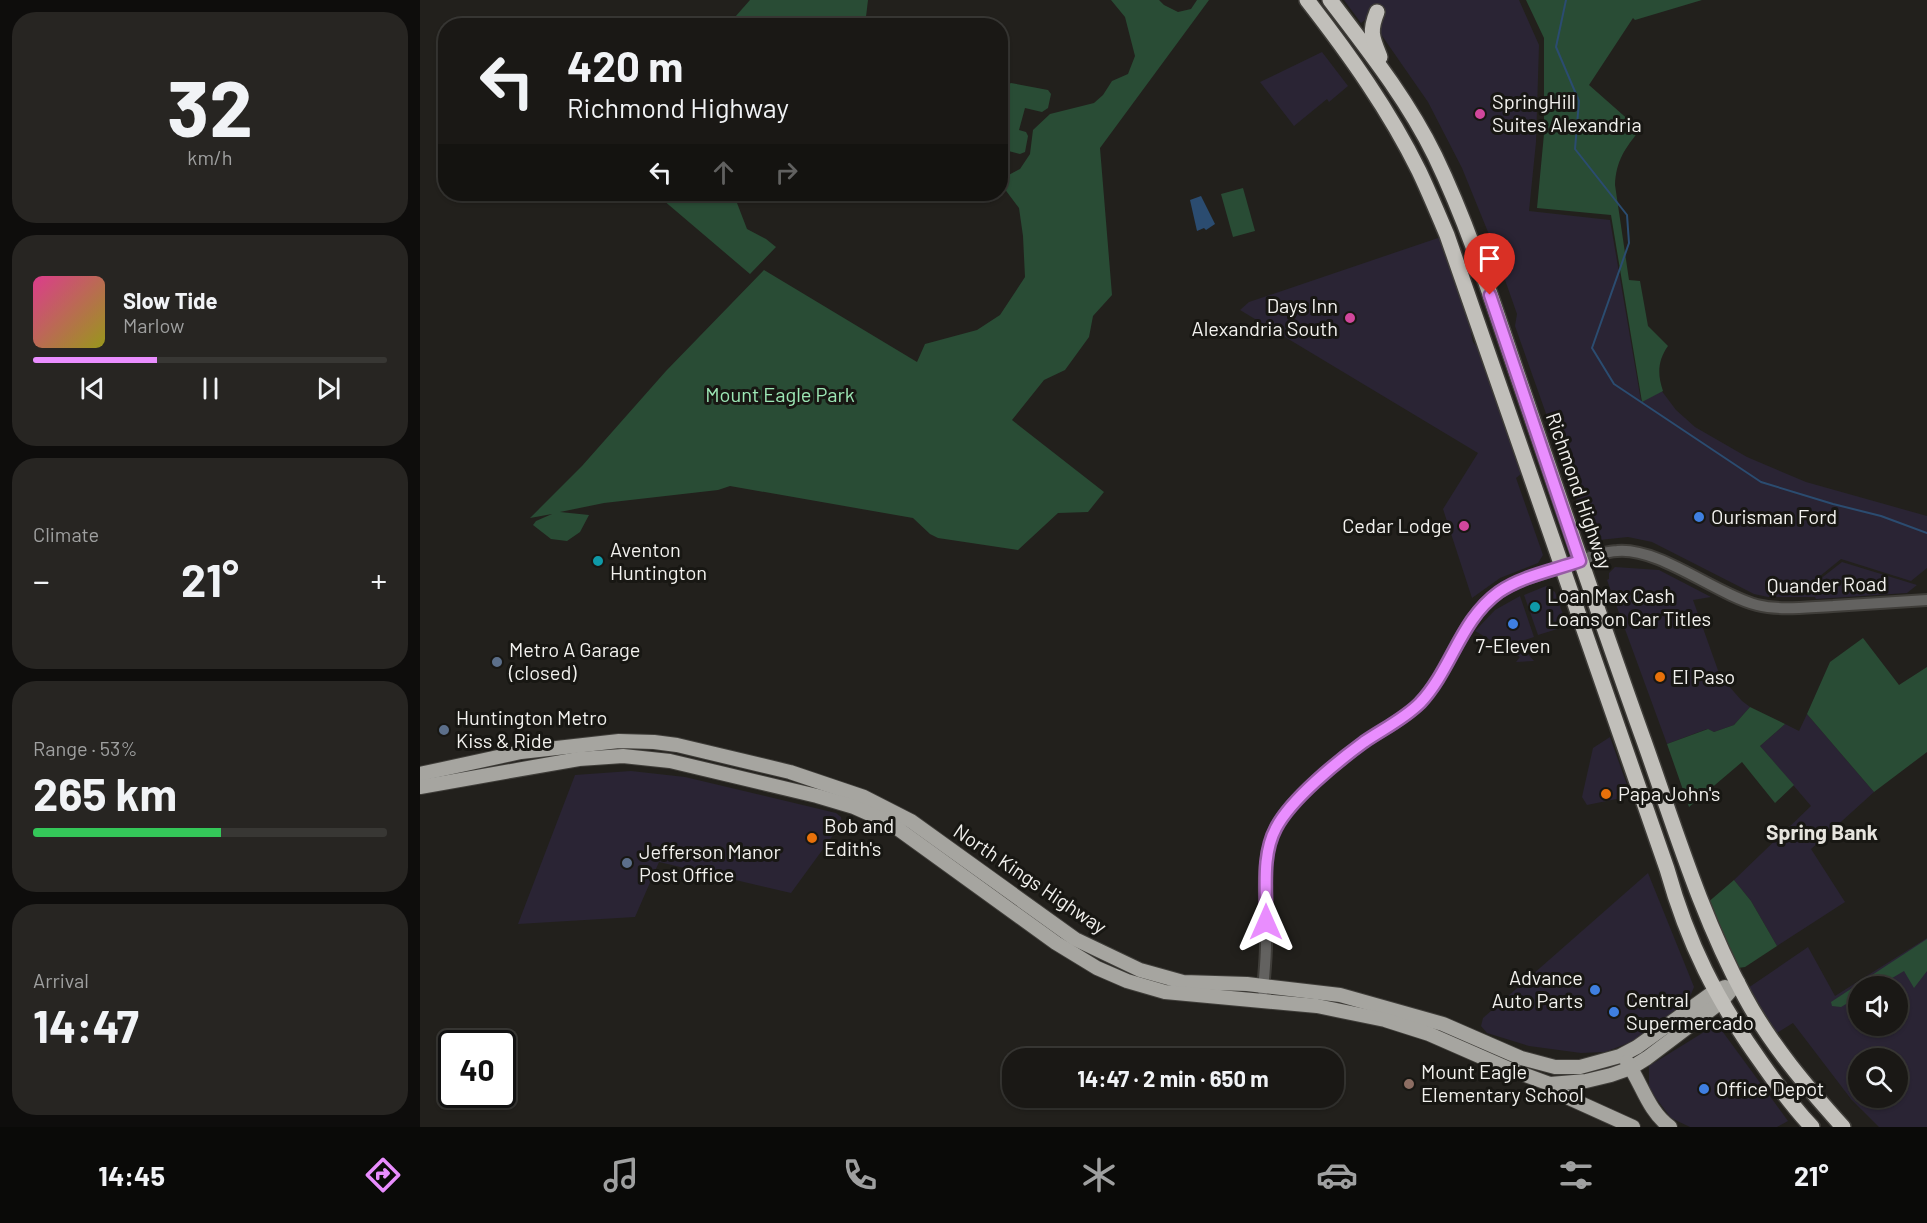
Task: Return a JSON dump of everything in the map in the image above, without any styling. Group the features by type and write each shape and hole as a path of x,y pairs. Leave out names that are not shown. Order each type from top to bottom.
{"highway":[{"name":"Richmond Highway","path":"1307,0 1365,78 1388,114 1423,180 1447,235 1686,927 1718,997 1779,1088 1812,1127"},
{"name":"Richmond Highway","path":"1330,0 1386,73 1434,155 1460,211 1580,561 1706,916 1760,1022 1790,1065 1843,1127"},
{"path":"1377,12 1371,27 1372,36 1386,73"}],"main road":[{"name":"North Kings Highway","path":"420,774 494,757 561,746 619,741 672,744 790,772 864,796 910,821 1076,939 1140,970 1183,982 1263,986 1340,996 1443,1024 1521,1058 1546,1065 1580,1067 1620,1056 1718,997"},
{"path":"672,744 672,761"},
{"name":"North Kings Highway","path":"420,787 579,759 623,756 672,761 817,796 868,812 890,823 1056,943 1097,968 1127,981 1165,992 1262,1000 1338,1010 1407,1026 1550,1084 1586,1081 1631,1068 1655,1052 1738,982"},
{"path":"1620,1056 1631,1068 1646,1100 1670,1127"},
{"name":"North Kings Highway","path":"1550,1084 1558,1093 1633,1127"}],"street":[{"name":"Quander Road","path":"1262,1000 1268,853 1275,830 1284,815 1336,763 1400,720 1420,703 1436,682 1470,622 1489,601 1511,585 1606,552 1618,550 1638,551 1732,596 1764,606 1801,608 1927,600"}],"shaded area":[{"path":"1344,0 1519,0 1539,45 1536,142 1529,211 1610,220 1641,401 1661,390 1676,410 1695,427 1747,457 1806,482 1927,516 1927,568 1911,581 1841,559 1809,585 1810,587 1842,562 1917,585 1907,593 1816,599 1815,597 1768,597 1754,594 1652,542 1628,537 1599,540 1589,535 1515,326 1517,314 1490,237 1462,168 1428,102 1369,17 1361,23"},
{"path":"1322,52 1348,86 1329,102 1327,99 1294,126 1260,82"},
{"path":"1441,237 1475,331 1471,333 1473,342 1484,356 1508,424 1521,474 1516,478 1543,555 1538,563 1500,578 1472,598 1443,509 1478,453 1240,310 1249,302"},
{"path":"1615,567 1659,570 1711,597 1693,600 1720,676 1750,707 1734,725 1714,732 1707,729 1667,744 1607,580 1609,573"},
{"path":"1546,586 1555,592 1567,626 1538,635 1524,595"},
{"path":"1520,596 1534,637 1518,642 1534,661 1516,662 1520,657 1475,631 1495,610"},
{"path":"1807,714 1874,792 1811,849 1845,902 1777,946 1751,901 1734,880 1811,806 1760,746 1785,724 1799,731"},
{"path":"1610,737 1631,796 1587,805 1582,797 1593,748"},
{"path":"631,771 685,777 836,813 841,817 842,823 791,893 659,862 635,917 518,924 575,775"},
{"path":"1648,873 1694,987 1689,999 1661,1023 1631,1042 1605,1052 1581,1053 1529,1046 1487,1033 1481,1026 1483,1018"},
{"path":"1927,938 1927,1127 1879,1127 1860,1108 1908,1108 1908,1048 1848,1048 1848,1095 1793,1023 1772,1036 1748,988 1808,947 1835,996 1848,988 1848,1036 1908,1036 1908,976 1867,976"},
{"path":"1717,1024 1788,1121 1777,1127 1690,1127 1671,1118 1649,1089 1649,1066"}],"green space":[{"path":"750,0 868,0 866,18 734,18"},
{"name":"Mount Eagle Park","path":"1111,0 1159,0 1178,12 1191,9 1197,0 1209,0 1100,148 1112,295 1093,316 1089,337 1065,370 1044,380 1012,420 1104,492 1088,512 1058,513 1018,550 938,538 930,534 913,518 730,486 718,490 604,503 560,512 589,515 580,532 567,541 551,539 533,525 536,521 552,514 530,518 582,466 666,371 764,270 917,362 925,344 977,330 1000,315 1025,277 1019,208 1008,193 1008,175 1020,169 1030,154 1033,130 1050,114 1094,103 1103,95 1112,81 1128,74 1135,56 1125,17"},
{"path":"1526,0 1702,0 1635,20 1633,18 1589,85 1640,130 1622,155 1615,185 1629,280 1640,281 1648,326 1668,346 1660,367 1663,391 1642,402 1611,215 1537,208 1544,134 1544,38"},
{"path":"1011,83 1048,90 1051,94 1048,108 1042,112 1025,108 1019,130 1026,132 1028,136 1025,152 1020,154 1008,151 1008,84"},
{"path":"1243,188 1255,231 1233,237 1221,194"},
{"path":"664,201 738,201 747,229 776,247 750,274"},
{"path":"1863,638 1899,685 1927,667 1927,752 1874,792 1807,714 1830,662"},
{"path":"1750,707 1785,724 1760,746 1794,785 1775,803 1742,762 1689,807 1667,744 1708,729 1714,732 1734,725"},
{"path":"1734,880 1751,901 1777,946 1745,967 1738,968 1706,904"},
{"path":"1927,939 1927,971 1914,988 1904,971 1896,976 1871,976"},
{"path":"1848,991 1848,1003 1841,1007 1832,1006 1831,1002"}],"water":[{"path":"1201,196 1215,224 1206,230 1204,228 1197,231 1190,200"}],"waterway":[{"path":"1566,0 1556,47 1579,101 1575,149 1627,215 1629,243 1592,348 1614,384 1761,482 1881,516 1927,533"}],"place":[{"name":"SpringHill Suites Alexandria","path":"1480,114"},
{"name":"Days Inn Alexandria South","path":"1350,318"},
{"name":"Ourisman Ford","path":"1699,517"},
{"name":"Cedar Lodge","path":"1464,526"},
{"name":"Aventon Huntington","path":"598,561"},
{"name":"Loan Max Cash Loans on Car Titles","path":"1535,607"},
{"name":"7-Eleven","path":"1513,624"},
{"name":"Metro A Garage (closed)","path":"497,662"},
{"name":"El Paso","path":"1660,677"},
{"name":"Huntington Metro Kiss & Ride","path":"444,730"},
{"name":"Papa John's","path":"1606,794"},
{"name":"Bob and Edith's","path":"812,838"},
{"name":"Jefferson Manor Post Office","path":"627,863"},
{"name":"Advance Auto Parts","path":"1595,990"},
{"name":"Central Supermercado","path":"1614,1012"},
{"name":"Mount Eagle Elementary School","path":"1409,1084"},
{"name":"Office Depot","path":"1704,1089"}],"district":[{"name":"Spring Bank","path":"1822,833"}],"route":[{"path":"1266,922 1266,869 1269,846 1284,815 1336,763 1400,720 1420,703 1436,682 1470,622 1489,601 1511,585 1580,561 1490,295"}]}
